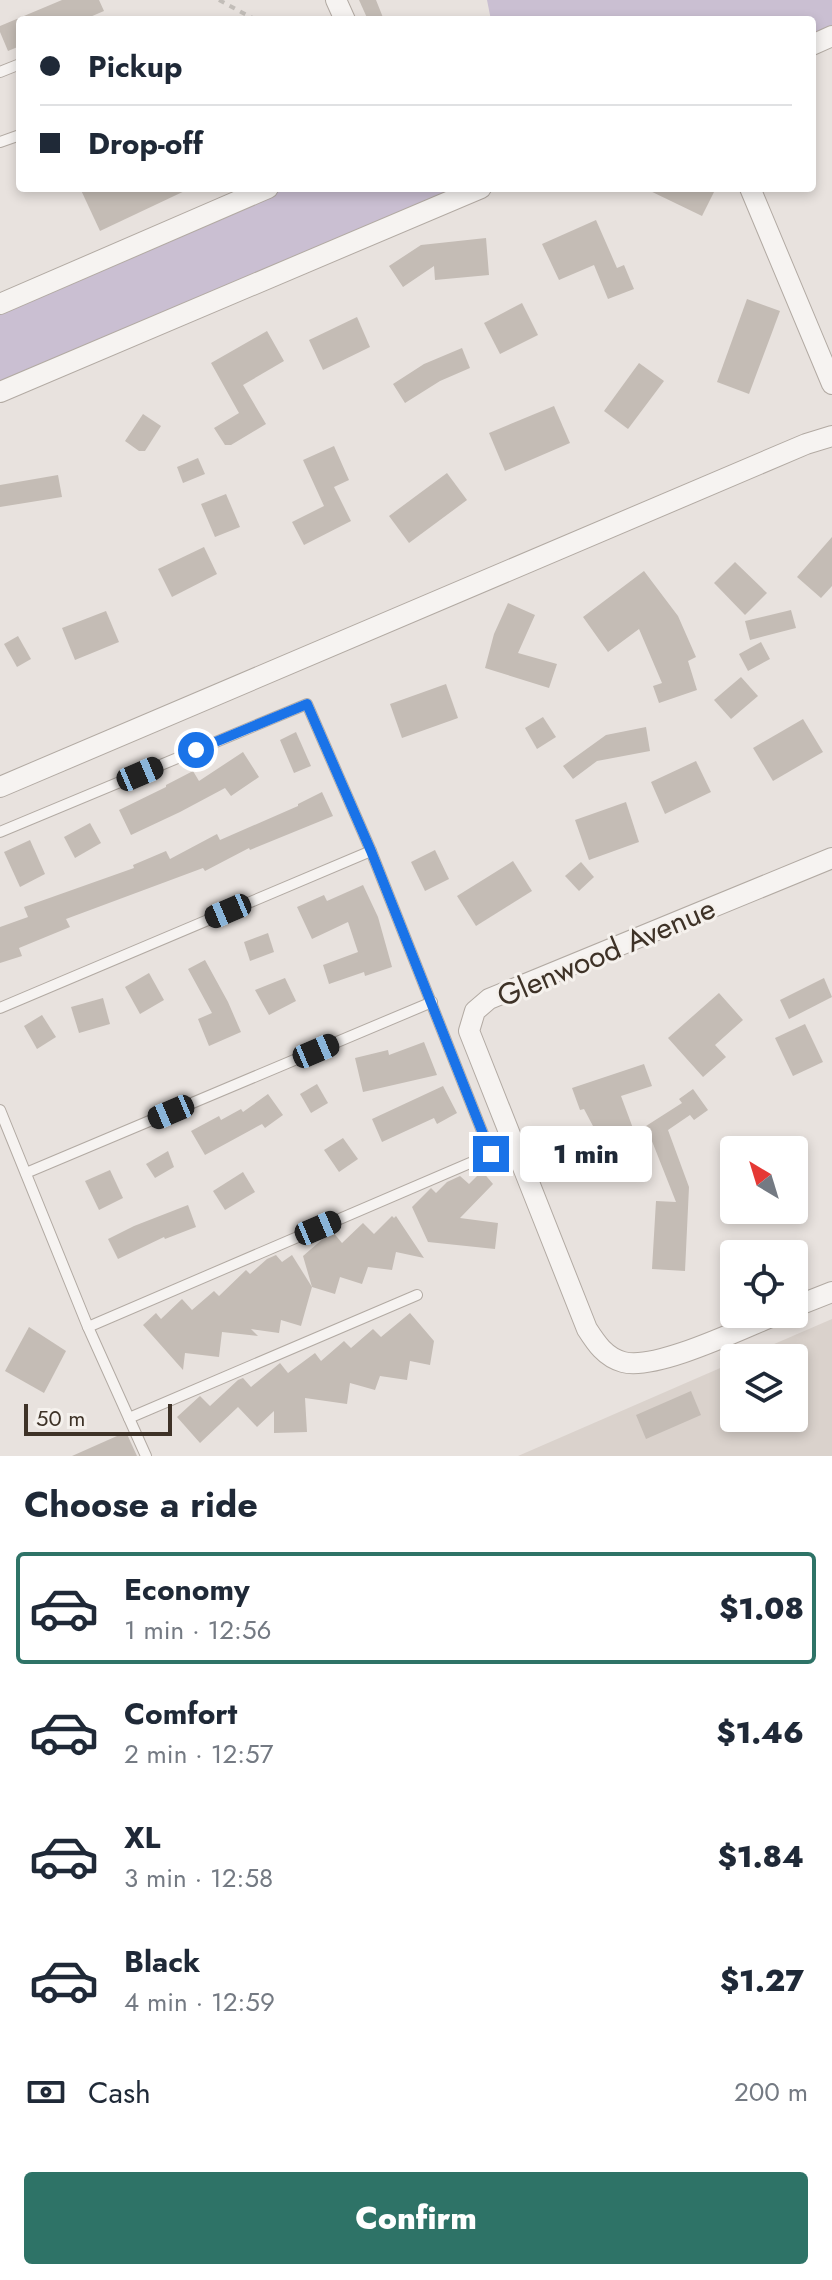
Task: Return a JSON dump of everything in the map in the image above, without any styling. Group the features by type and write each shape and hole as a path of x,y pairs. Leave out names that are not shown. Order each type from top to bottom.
{"street":[{"path":"2,296 258,192"},
{"path":"0,392 472,192"},
{"path":"752,192 832,384"},
{"path":"0,787 806,444 832,436"},
{"name":"Glenwood Avenue","path":"743,1328 666,1359 638,1364 622,1362 607,1355 587,1329 469,1031 475,1011 489,999 832,858"},
{"path":"808,1301 832,1292"}],"lane":[{"path":"0,832 307,704 371,851 491,1154 88,1327"},
{"path":"0,1008 371,851"},
{"path":"26,1173 432,1002"},
{"path":"0,1110 88,1327 146,1456"},
{"path":"129,1418 417,1295"}],"path":[{"path":"219,0 249,16"}],"shaded area":[{"path":"487,0 832,0 832,28 816,35 816,16 490,16"},
{"path":"271,192 458,192 0,387 0,310"},
{"path":"832,1319 832,1456 518,1456 720,1368 720,1432 808,1432 808,1344 774,1344"}],"building":[{"path":"62,0 99,0 104,11 92,16 24,16"},
{"path":"359,0 376,0 382,16 366,16"},
{"path":"16,19 16,48 8,51 0,26"},
{"path":"82,192 183,192 100,231"},
{"path":"652,192 714,192 702,216"},
{"path":"596,220 617,268 624,265 634,289 608,299 594,265 559,280 542,244"},
{"path":"486,238 489,275 435,280 434,266 403,287 389,266 421,245"},
{"path":"747,299 780,311 749,394 717,382"},
{"path":"522,303 538,335 500,354 484,323"},
{"path":"357,317 370,347 323,370 309,340"},
{"path":"267,331 284,361 243,385 266,424 231,445 225,445 214,428 239,413 211,363"},
{"path":"462,348 470,368 440,381 405,403 393,384 424,364"},
{"path":"639,363 664,381 628,429 604,411"},
{"path":"554,406 570,443 505,471 489,433"},
{"path":"143,414 161,426 145,451 139,451 125,441"},
{"path":"334,446 349,480 334,487 351,521 304,545 292,522 324,506 303,460"},
{"path":"198,458 205,474 183,483 177,467"},
{"path":"447,473 467,500 409,543 389,516"},
{"path":"58,475 62,497 0,507 0,485"},
{"path":"226,494 240,527 215,537 201,504"},
{"path":"832,537 832,586 821,598 797,577"},
{"path":"204,547 217,574 172,597 158,569"},
{"path":"735,562 767,593 745,615 714,583"},
{"path":"644,571 678,616 696,657 688,661 697,690 659,703 653,686 662,683 639,629 608,652 583,617"},
{"path":"508,603 535,615 518,653 557,664 549,688 485,668 494,634"},
{"path":"791,610 796,628 750,640 745,621"},
{"path":"106,611 119,642 75,660 62,628"},
{"path":"18,636 31,659 17,667 4,644"},
{"path":"761,642 770,659 748,671 739,654"},
{"path":"741,677 758,696 731,719 714,700"},
{"path":"446,684 458,718 402,738 390,704"},
{"path":"543,717 556,737 537,749 525,728"},
{"path":"803,719 823,752 773,781 753,748"},
{"path":"646,727 650,751 597,761 573,779 563,766 606,735"},
{"path":"296,732 311,766 294,773 280,740"},
{"path":"243,752 259,777 231,796 225,788 131,835 119,810 193,771 199,781"},
{"path":"696,761 711,792 665,814 651,782"},
{"path":"322,792 333,816 249,848 205,871 203,868 66,919 70,927 19,948 22,956 0,963 0,927 28,917 24,907 134,868 133,865 166,851 170,859 217,834 220,840 298,806"},
{"path":"626,802 639,842 589,860 575,820"},
{"path":"90,823 101,843 75,858 64,837"},
{"path":"30,840 45,874 20,887 4,852"},
{"path":"435,850 449,879 425,891 411,862"},
{"path":"513,861 532,891 476,926 457,896"},
{"path":"581,862 594,877 579,891 565,876"},
{"path":"363,885 378,917 392,967 365,976 364,972 329,984 323,965 358,952 348,922 312,939 297,907 324,895 327,901"},
{"path":"268,933 274,952 250,961 244,942"},
{"path":"205,960 241,1032 209,1046 198,1019 212,1013 188,969"},
{"path":"149,973 164,1000 140,1014 125,987"},
{"path":"285,978 296,1001 269,1015 255,990"},
{"path":"824,978 832,997 789,1019 780,1000"},
{"path":"719,993 743,1020 715,1045 726,1057 703,1077 668,1038"},
{"path":"103,998 110,1024 79,1033 71,1007"},
{"path":"42,1015 56,1037 37,1049 24,1026"},
{"path":"805,1024 823,1062 793,1076 775,1038"},
{"path":"424,1042 437,1075 363,1092 355,1058 388,1050 389,1055"},
{"path":"644,1064 652,1086 621,1096 634,1131 603,1145 584,1109 580,1110 572,1088"},
{"path":"317,1084 328,1103 311,1113 300,1094"},
{"path":"443,1086 457,1113 437,1124 434,1118 382,1142 372,1119"},
{"path":"693,1089 708,1110 694,1120 690,1115 668,1130 689,1187 685,1271 652,1269 656,1201 676,1202 646,1126 682,1103 679,1099"},
{"path":"268,1094 283,1115 265,1128 262,1124 205,1155 191,1131 219,1116 221,1120 241,1109 243,1112"},
{"path":"343,1138 358,1159 339,1172 324,1150"},
{"path":"168,1151 174,1167 155,1178 146,1164"},
{"path":"110,1170 123,1198 99,1210 85,1181"},
{"path":"482,1171 493,1184 460,1218 498,1223 495,1249 428,1242 412,1207 431,1188 436,1193 447,1182 460,1176 469,1184"},
{"path":"243,1172 255,1192 225,1210 213,1191"},
{"path":"188,1205 196,1227 164,1237 118,1259 108,1239"},
{"path":"392,1216 396,1216 424,1258 396,1252 392,1270 368,1267 362,1284 340,1277 335,1294 312,1287 303,1256 332,1231 342,1243 363,1223 374,1234"},
{"path":"276,1255 282,1262 292,1255 312,1287 301,1326 281,1320 279,1333 251,1329 258,1336 222,1332 219,1357 185,1353 183,1370 143,1325 156,1313 161,1319 182,1299 192,1310 214,1291 219,1296 246,1270 250,1274"},
{"path":"410,1313 434,1341 430,1365 410,1361 407,1380 380,1376 375,1390 350,1383 347,1404 305,1398 307,1432 274,1433 274,1411 257,1427 238,1407 200,1443 177,1417 200,1396 210,1406 238,1380 243,1378 251,1387 280,1363 288,1373 315,1353 321,1361 344,1341 351,1348 373,1329 381,1337"},
{"path":"29,1327 66,1351 44,1393 5,1371"},
{"path":"691,1391 701,1415 646,1439 636,1415"},
{"path":"126,1432 137,1456 72,1456"}],"route":[{"path":"196,750 307,704 371,851 491,1154"}]}
